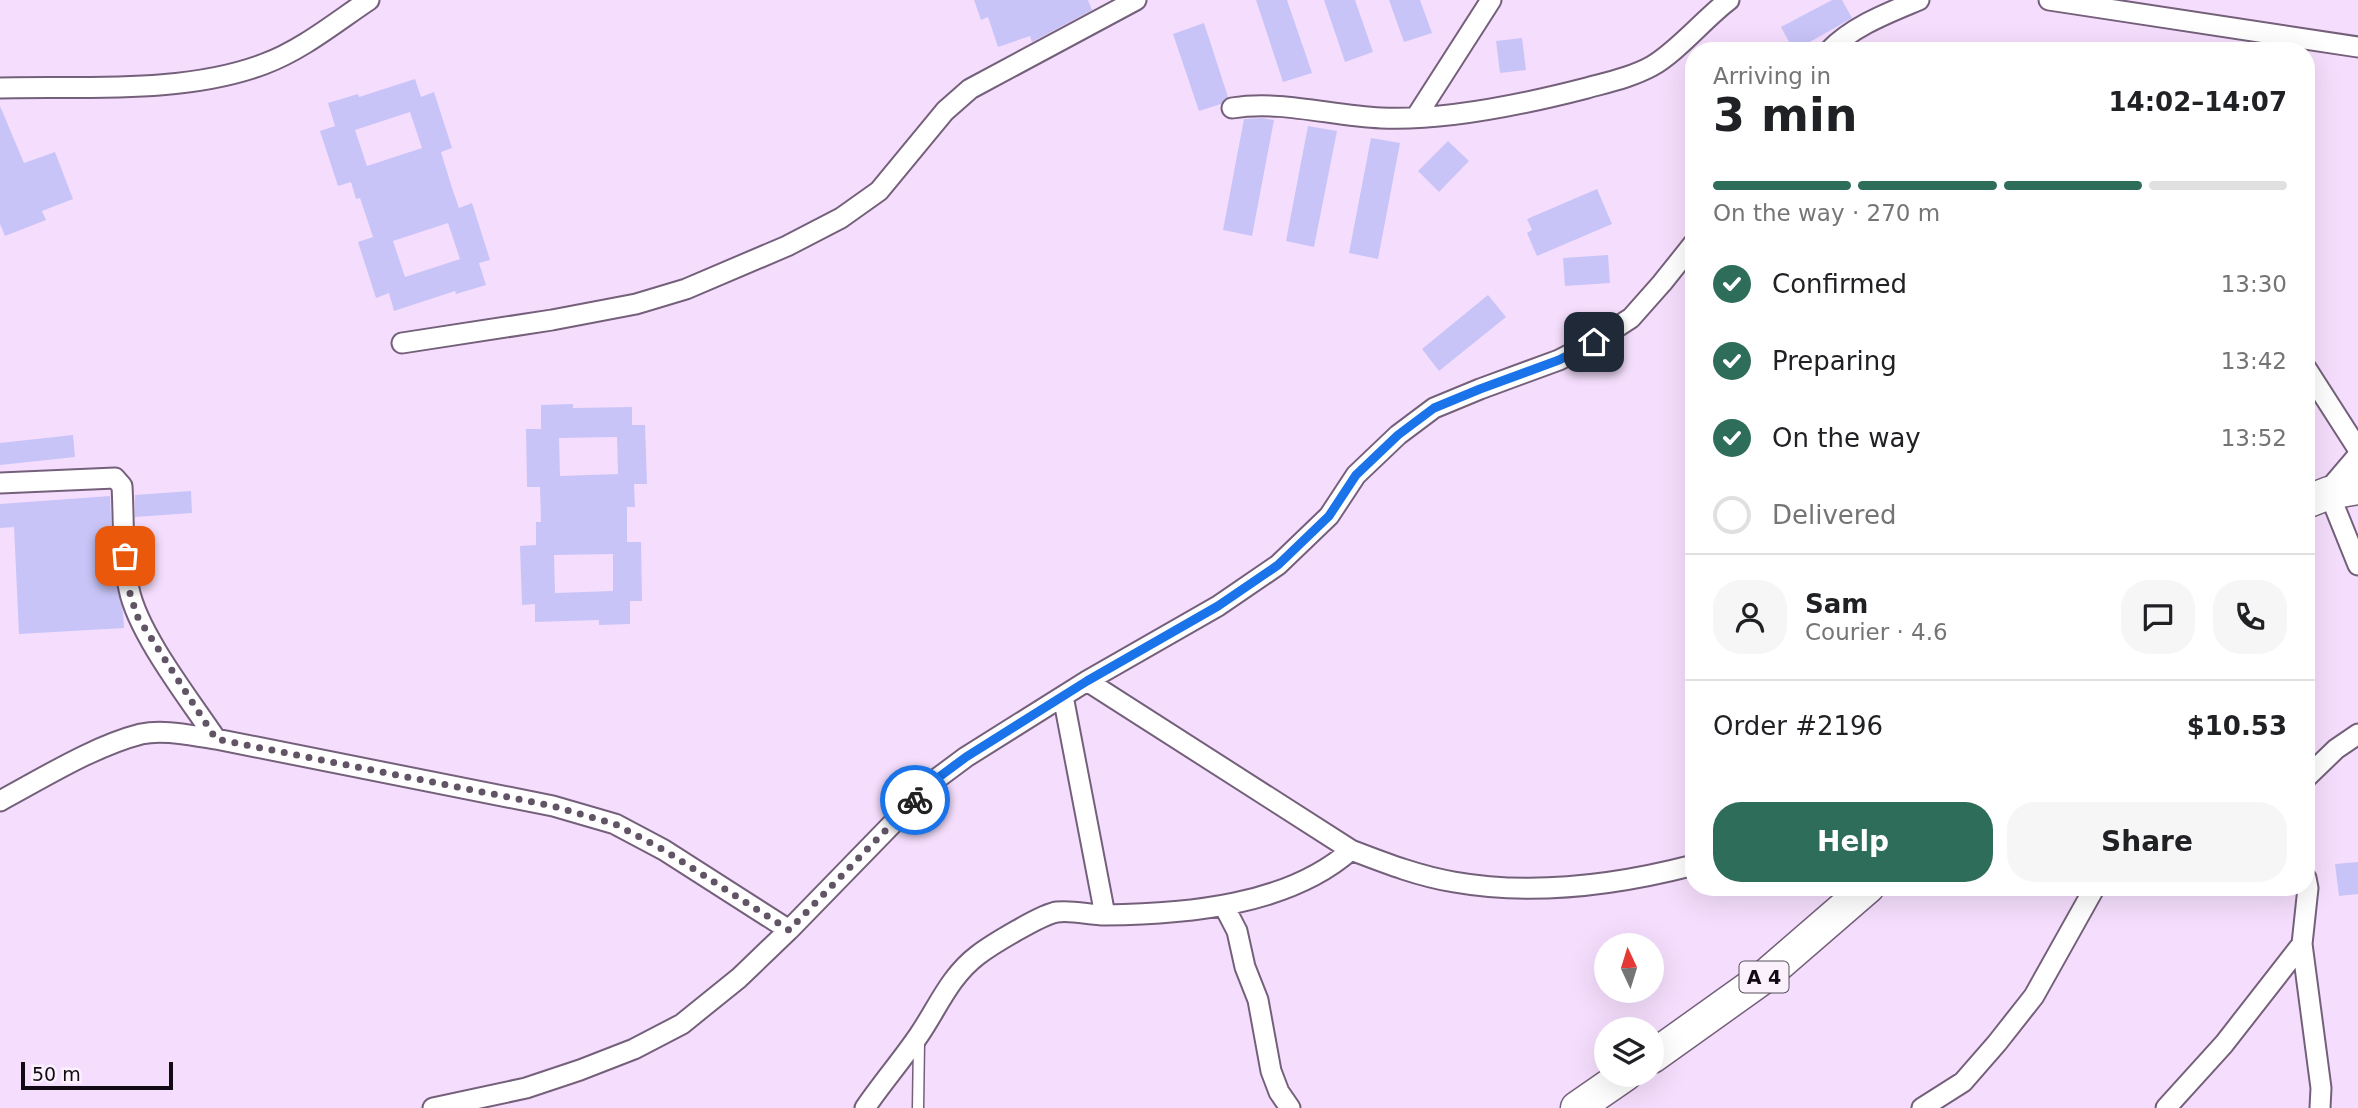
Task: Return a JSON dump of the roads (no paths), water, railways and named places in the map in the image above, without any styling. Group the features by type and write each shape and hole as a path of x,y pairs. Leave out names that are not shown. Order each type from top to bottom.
{"highway":[{"name":"A 4","path":"1664,1048 1764,977 1858,896"},
{"path":"1577,1108 1607,1087"}],"street":[{"path":"0,88 170,84 225,75 266,63 296,48 369,0"},
{"path":"402,343 636,304 686,289 787,246 841,218 879,191 945,111 970,89 1117,4 1136,0"},
{"path":"1416,117 1491,0"},
{"path":"1232,108 1254,105 1283,106 1375,118 1482,110 1531,101 1632,76 1655,64 1730,0"},
{"path":"1839,42 1880,16 1919,0"},
{"path":"2049,0 2358,47"},
{"path":"433,1108 526,1087 634,1049 682,1024 738,978 789,930 935,780 966,757 1063,696 1218,606 1278,565 1329,516 1356,475 1398,435 1434,408 1559,360 1631,318 1685,254"},
{"path":"2315,382 2358,449"},
{"path":"2358,459 2331,494 2358,565"},
{"path":"0,483 115,478 122,486 125,556 129,590 137,616 216,739"},
{"path":"1087,681 1351,850 1427,876 1501,888 1570,887 1646,876 1685,867"},
{"path":"1063,696 1105,915"},
{"path":"0,801 103,748 143,734 176,733 216,739 553,806 615,824 664,850 789,930"},
{"path":"2315,769 2336,748 2358,734"},
{"path":"866,1108 919,1035 951,982 976,956 1000,940 1056,912 1105,915 1224,906 1304,881 1322,872 1351,850"},
{"path":"1922,1108 1963,1082 1997,1043 2034,996 2090,896"},
{"path":"2307,896 2302,944 2321,1088 2320,1108"},
{"path":"1224,906 1237,932 1245,967 1258,1000 1271,1071 1279,1092 1290,1108"},
{"path":"2166,1108 2224,1044 2302,944"}],"lane":[{"path":"918,1108 919,1035"}]}
